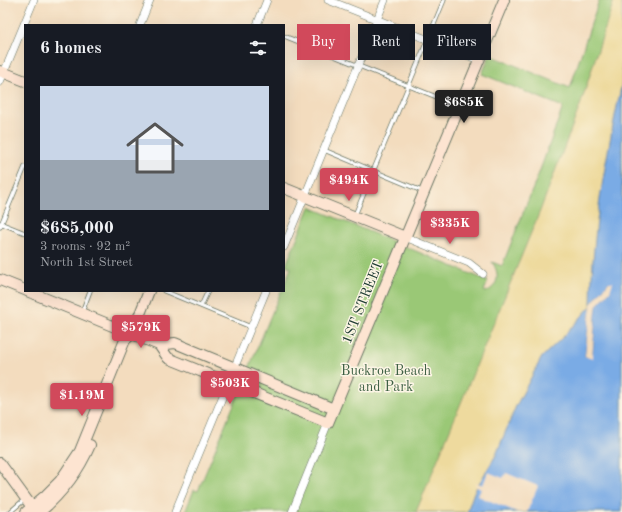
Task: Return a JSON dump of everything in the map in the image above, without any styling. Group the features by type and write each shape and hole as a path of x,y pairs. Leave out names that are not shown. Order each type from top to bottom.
{"street":[{"path":"24,81 1,75 34,0"},
{"path":"140,24 150,0"},
{"path":"257,24 267,0"},
{"path":"328,0 423,38"},
{"path":"285,243 385,0"},
{"name":"1ST STREET","path":"491,31 504,0"},
{"name":"1ST STREET","path":"292,512 479,60"},
{"path":"285,188 469,263 483,274"},
{"path":"0,280 24,289"},
{"path":"31,292 159,345 175,343 334,409"},
{"path":"0,463 26,499 39,511 80,451 125,340 132,334 149,292"},
{"path":"175,512 266,292"},
{"path":"159,345 168,358 328,423"}],"lane":[{"path":"434,24 444,0"},
{"path":"285,36 460,106"},
{"path":"355,216 423,50"},
{"path":"324,150 425,192"},
{"path":"24,169 0,224 24,233"},
{"path":"81,313 90,292"},
{"path":"166,292 251,327"},
{"path":"201,306 208,292"},
{"path":"10,512 26,499"}],"green space":[{"name":"Buckroe Beach and Park","path":"599,0 622,0 468,512 185,512 194,490 198,491 281,292 285,292 285,283 291,268 286,265 310,207 488,281 484,291 486,292 494,286 497,275 495,266 492,262 502,266 539,173 563,107 482,74 488,60 491,60 491,55 570,88"}],"sand":[{"path":"614,0 622,0 622,269 591,304 588,336 534,512 416,512 540,211 581,103"}],"water":[{"path":"622,83 622,512 467,512 474,492 496,455 516,406 542,357 564,336 591,306 585,356 592,358 597,305 610,291 609,282 591,304 597,221"}],"pier":[{"path":"609,282 613,282 610,291 597,305 592,358 589,358 585,356 591,304","holes":["609,285 608,290 596,304 594,310 591,356 589,356 587,355 592,306"]},
{"path":"488,472 503,478 506,473 538,486 527,512 517,512 478,496 481,489 475,486 477,483 483,485"}]}
